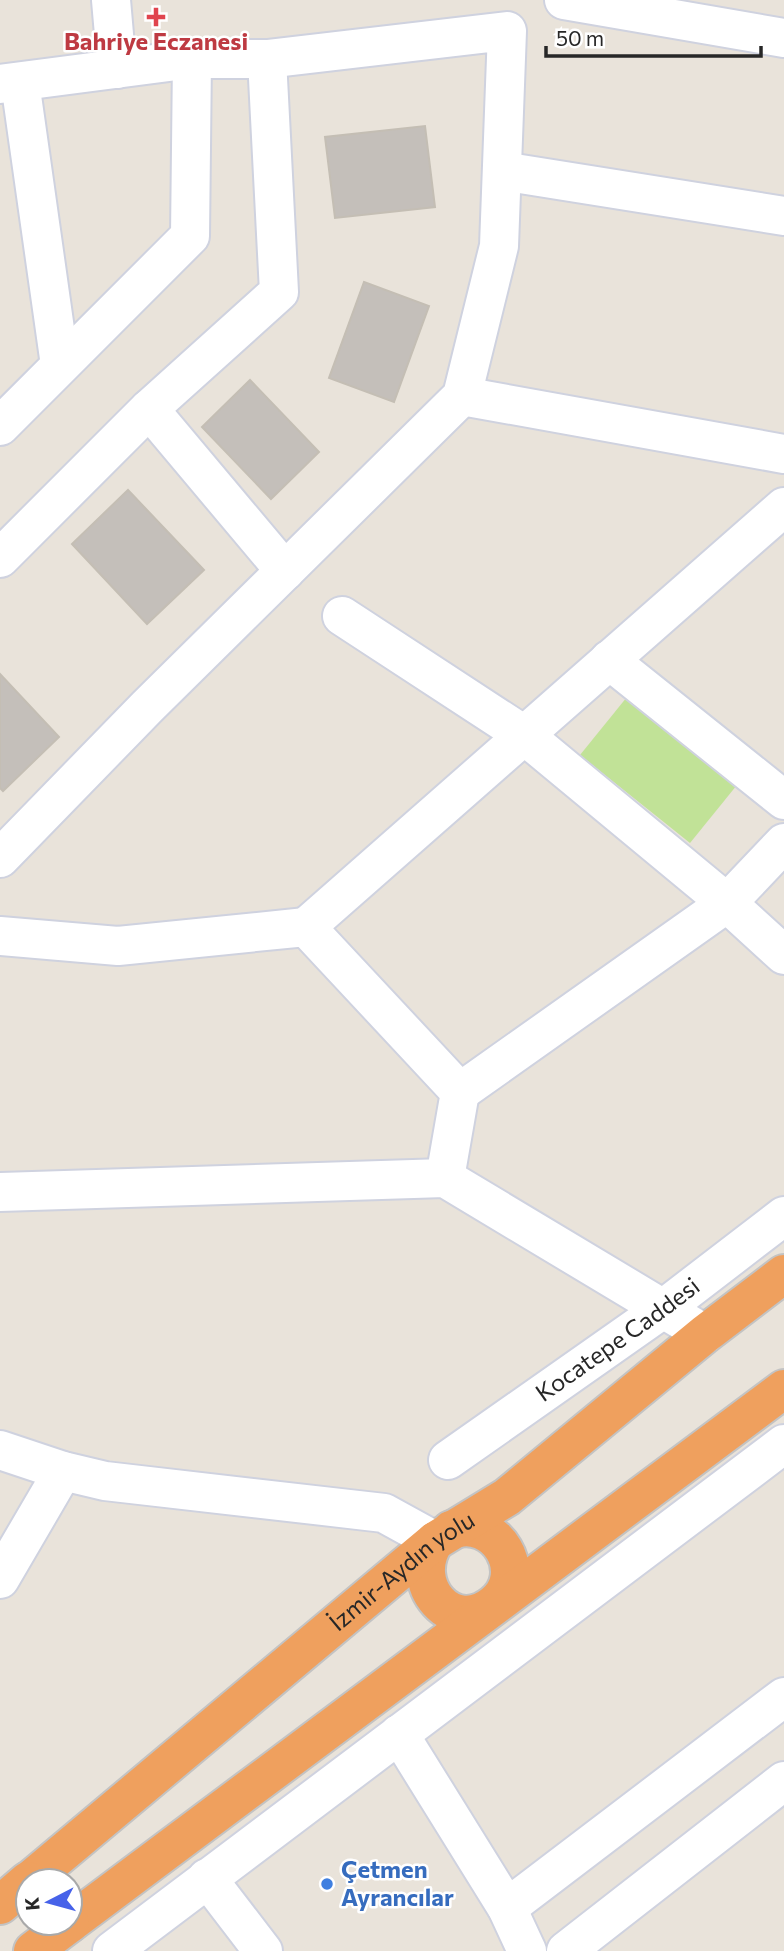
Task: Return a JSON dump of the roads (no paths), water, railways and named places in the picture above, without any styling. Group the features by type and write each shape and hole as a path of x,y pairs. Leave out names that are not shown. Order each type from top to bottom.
{"highway":[{"name":"İzmir-Aydın yolu","path":"45,1867 443,1535 507,1497 705,1334 784,1274"},
{"path":"84,1912 784,1389"},
{"path":"474,1527 488,1532 507,1553 509,1581 503,1595 493,1605 480,1612 466,1614 440,1604 430,1593 425,1573 428,1552 443,1535 474,1527"},
{"name":"İzmir-Aydın yolu","path":"0,1905 14,1893"},
{"path":"33,1951 52,1937"}],"street":[{"path":"111,0 117,69"},
{"path":"564,0 784,38"},
{"path":"0,858 461,396 499,246 508,15 267,59 192,59 10,83 60,365"},
{"path":"0,426 190,236 192,59"},
{"path":"0,558 149,409 279,292 267,59"},
{"path":"502,171 784,216"},
{"path":"461,396 784,454"},
{"path":"149,409 285,570"},
{"path":"0,936 118,946 306,927 784,507"},
{"path":"342,616 524,735 727,903 784,955"},
{"path":"609,660 784,800"},
{"path":"445,1178 460,1092 727,903 784,843"},
{"path":"306,927 460,1092"},
{"path":"0,1192 445,1178 705,1334"},
{"name":"Kocatepe Caddesi","path":"448,1460 663,1308 784,1216"},
{"path":"112,1951 784,1444"},
{"path":"0,1450 63,1471 105,1481 384,1513 443,1535"},
{"path":"0,1579 63,1471"},
{"path":"507,1908 784,1698"},
{"path":"399,1734 507,1908 527,1951"},
{"path":"566,1951 784,1781"},
{"path":"207,1878 263,1951"}],"place":[{"name":"Bahriye Eczanesi","path":"156,17"},
{"name":"Çetmen Ayrancılar","path":"327,1884"}]}
